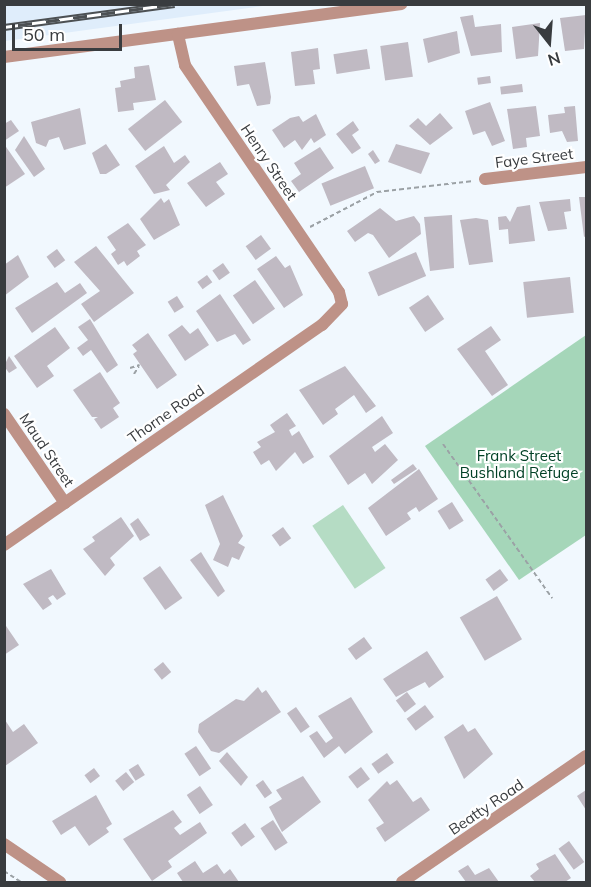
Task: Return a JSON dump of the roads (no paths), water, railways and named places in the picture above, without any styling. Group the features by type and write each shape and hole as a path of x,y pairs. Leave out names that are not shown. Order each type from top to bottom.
{"street":[{"path":"4,57 401,4"},
{"name":"Henry Street","path":"178,34 185,65 339,292 342,304"},
{"name":"Faye Street","path":"484,179 586,167"},
{"name":"Thorne Road","path":"4,545 322,325 342,304"},
{"name":"Maud Street","path":"4,414 65,503"},
{"name":"Beatty Road","path":"402,882 586,756"},
{"path":"4,844 60,882"}],"railway":[{"path":"4,27 174,4"}],"park label":[{"name":"Frank Street Bushland Refuge","path":"519,464"}]}
